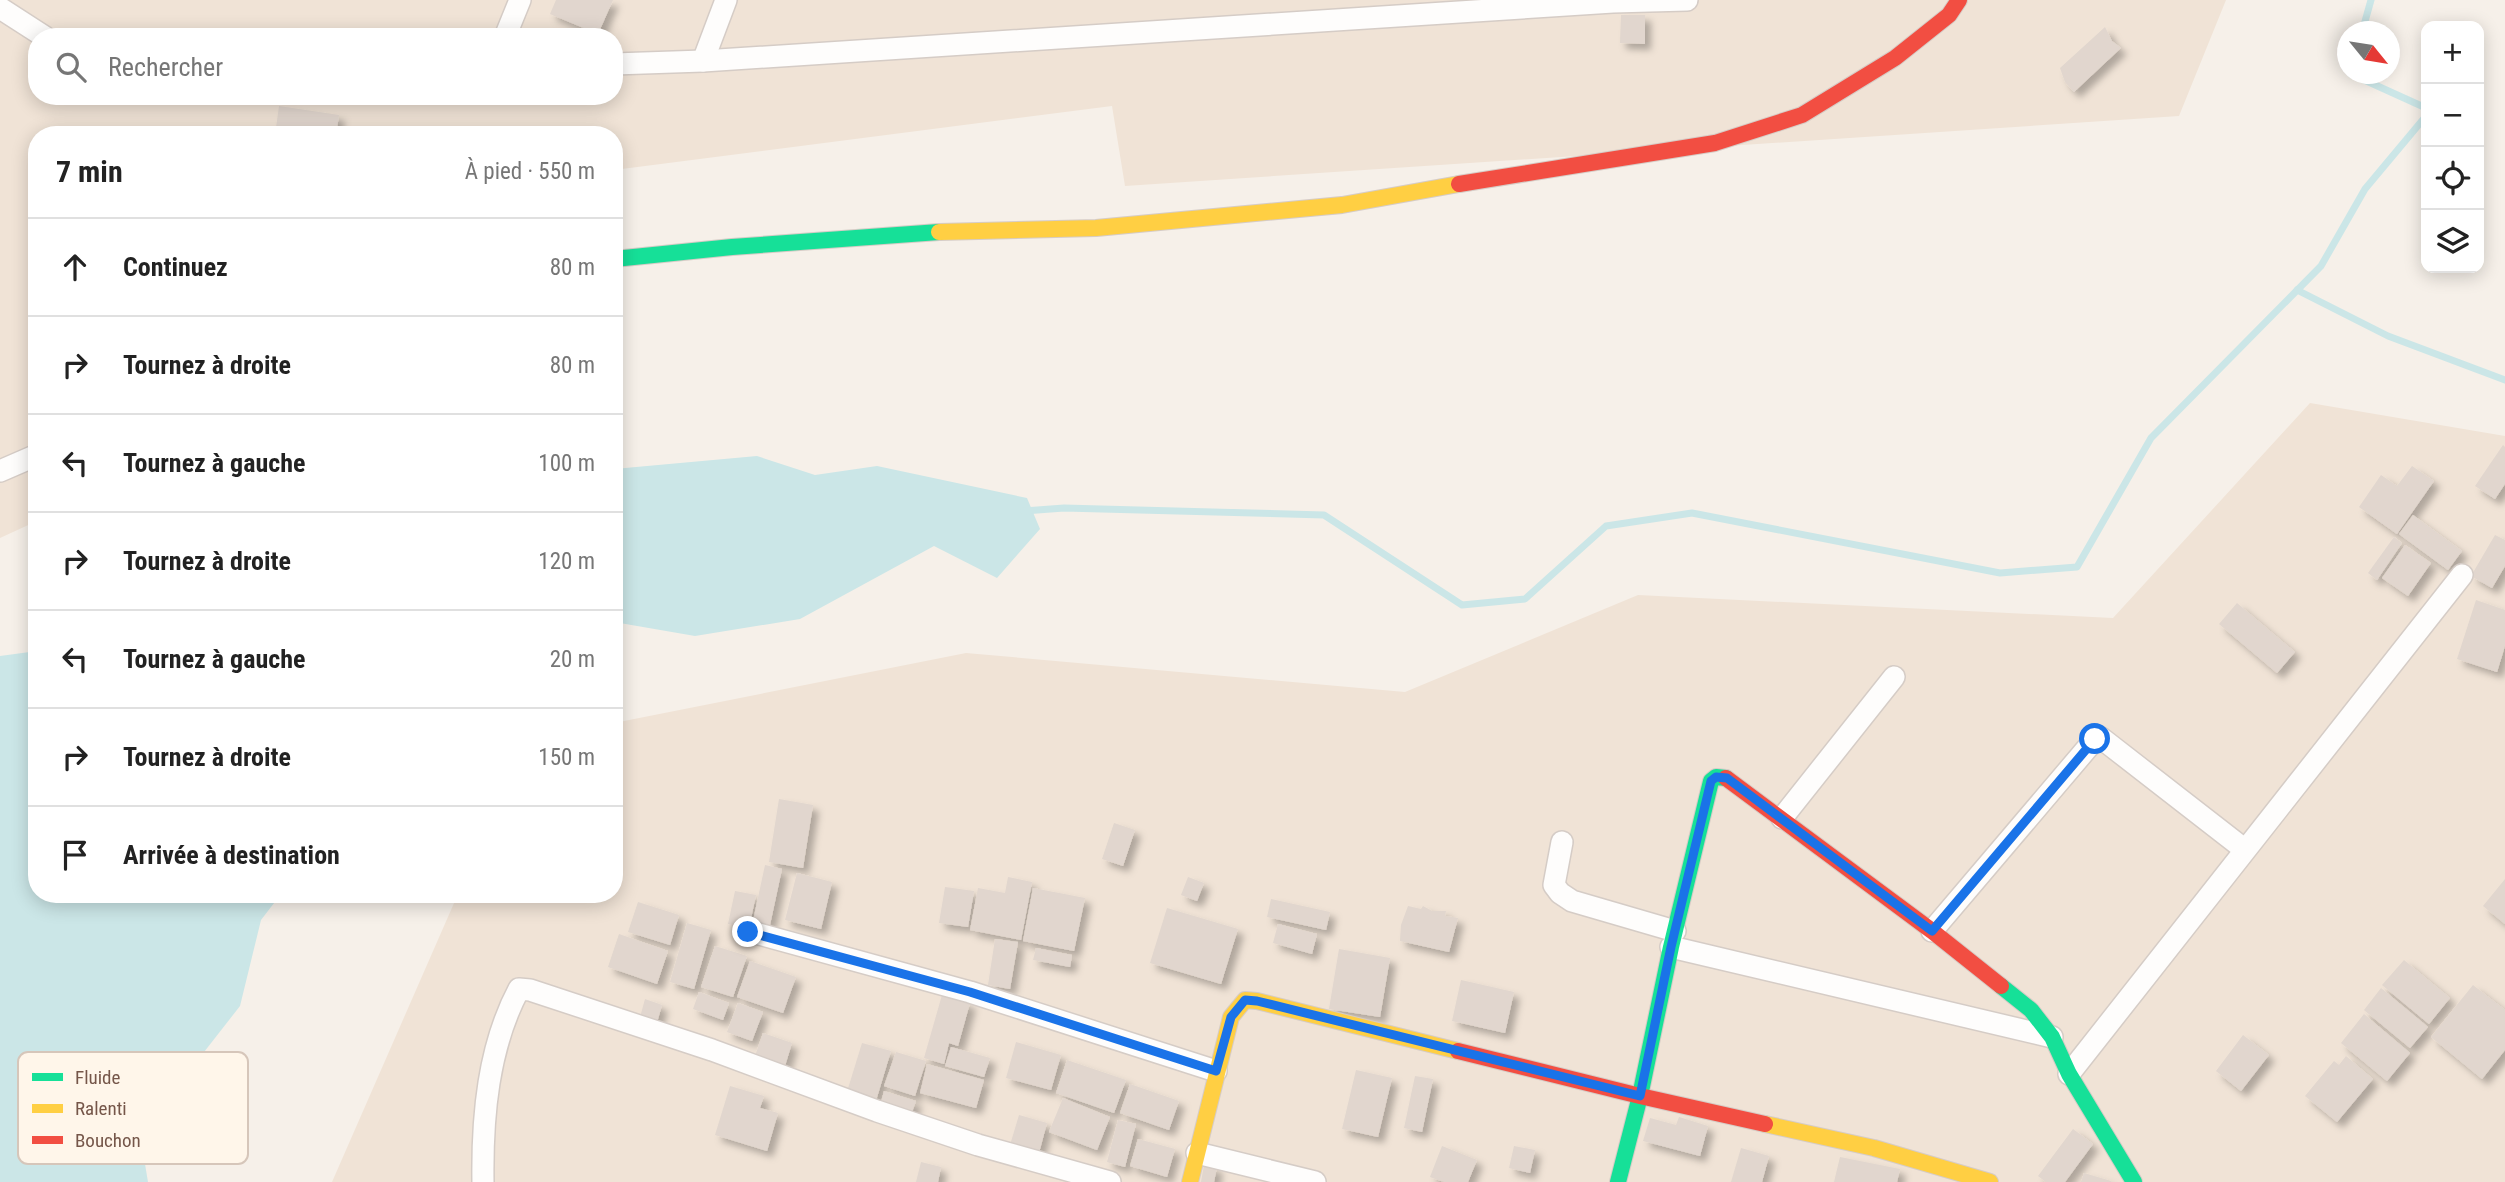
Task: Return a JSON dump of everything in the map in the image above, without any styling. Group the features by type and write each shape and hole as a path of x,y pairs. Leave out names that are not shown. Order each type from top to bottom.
{"street":[{"path":"509,28 520,0"},
{"path":"703,61 726,0"},
{"path":"623,64 703,61 1610,1 1687,0"},
{"path":"623,258 732,247 970,230 1096,228 1342,205 1715,143 1802,116 1895,58 1949,15 1959,0"},
{"path":"0,8 31,28"},
{"path":"0,471 28,459"},
{"path":"2069,1074 2462,575"},
{"path":"1782,818 1894,677"},
{"path":"1932,931 2095,739 2101,738 2244,849"},
{"path":"1618,1182 1711,781 1716,777 1727,778 1782,818 1932,931 2031,1010 2052,1037 2069,1074 2134,1182"},
{"path":"1562,842 1554,885 1572,901 1673,939 2052,1037"},
{"path":"748,932 970,992 1216,1071"},
{"path":"483,1182 482,1136 487,1091 501,1035 519,989 530,990 712,1050 978,1145 1110,1182"},
{"path":"1190,1182 1231,1017 1245,1000 1640,1096 1874,1148 1990,1182"},
{"path":"1197,1153 1315,1182"}],"shaded area":[{"path":"0,0 2226,0 2179,116 1125,186 1112,106 623,169 623,126 28,126 28,525 0,538"},
{"path":"2310,403 2505,436 2505,1182 332,1182 454,903 623,903 623,721 966,653 1405,692 1638,595 2113,618"}],"water":[{"path":"757,456 815,475 877,466 1027,498 1040,529 997,578 934,546 800,619 695,636 623,624 623,468"},
{"path":"28,652 28,903 274,903 261,920 240,1006 204,1052 18,1052 18,1164 145,1164 148,1182 0,1182 0,656"}],"building":[{"path":"556,0 613,0 601,28 584,28 550,14"},
{"path":"1621,15 1645,15 1645,44 1620,43"},
{"path":"2105,27 2112,41 2121,48 2074,92 2065,82 2060,68"},
{"path":"279,106 339,115 337,126 276,126"},
{"path":"2503,445 2505,484 2495,499 2475,486"},
{"path":"2412,466 2434,481 2397,534 2359,507 2381,475 2397,486"},
{"path":"2413,515 2462,551 2448,570 2399,534"},
{"path":"2495,535 2505,540 2505,566 2492,588 2471,576"},
{"path":"2394,537 2402,543 2377,580 2368,573"},
{"path":"2405,545 2431,563 2408,596 2382,578"},
{"path":"2476,600 2505,610 2505,646 2497,672 2457,659"},
{"path":"2237,603 2295,652 2277,673 2219,624"},
{"path":"779,799 813,805 803,868 769,862"},
{"path":"1114,823 1135,830 1123,866 1102,859"},
{"path":"765,865 782,869 770,925 753,921"},
{"path":"797,873 832,882 821,929 785,920"},
{"path":"1008,877 1032,882 1021,940 970,930 978,888 1005,893"},
{"path":"1188,877 1204,883 1197,901 1181,895"},
{"path":"2505,879 2505,924 2483,906"},
{"path":"945,887 974,891 968,927 939,923"},
{"path":"1033,888 1085,898 1074,951 1023,941"},
{"path":"735,891 756,895 749,928 728,924"},
{"path":"1271,899 1330,912 1326,930 1267,917"},
{"path":"638,902 679,915 670,945 628,932"},
{"path":"1408,906 1446,911 1445,916 1458,918 1449,952 1400,941 1401,925"},
{"path":"1167,908 1238,929 1221,984 1150,963"},
{"path":"687,923 711,930 694,989 670,982"},
{"path":"1278,924 1317,934 1312,954 1273,943"},
{"path":"619,934 668,951 657,984 608,967"},
{"path":"995,939 1018,942 1010,989 988,985"},
{"path":"715,946 747,956 733,997 701,987"},
{"path":"1036,948 1072,955 1070,967 1033,960"},
{"path":"1339,949 1390,958 1380,1017 1329,1009"},
{"path":"2404,960 2450,998 2429,1024 2382,985"},
{"path":"750,961 796,977 783,1013 737,997"},
{"path":"1461,980 1514,992 1505,1033 1452,1021"},
{"path":"2473,985 2505,1010 2505,1050 2482,1079 2431,1037"},
{"path":"2381,988 2428,1027 2410,1048 2364,1010"},
{"path":"699,992 729,1003 723,1020 693,1009"},
{"path":"942,995 970,1003 958,1046 949,1043 944,1064 924,1058"},
{"path":"645,999 662,1005 656,1026 639,1021"},
{"path":"738,1003 763,1012 752,1041 727,1032"},
{"path":"2364,1014 2410,1053 2387,1081 2341,1043"},
{"path":"763,1033 792,1043 785,1066 755,1056"},
{"path":"2243,1035 2269,1055 2241,1091 2216,1071"},
{"path":"1016,1042 1061,1055 1051,1090 1006,1078"},
{"path":"862,1043 891,1051 875,1104 846,1095"},
{"path":"951,1047 990,1058 984,1077 945,1066"},
{"path":"896,1052 926,1061 915,1096 884,1086"},
{"path":"2346,1056 2373,1079 2337,1122 2305,1096 2334,1061 2339,1065"},
{"path":"1067,1060 1126,1080 1114,1113 1056,1093"},
{"path":"927,1064 984,1080 976,1108 920,1093"},
{"path":"1356,1070 1392,1078 1378,1137 1342,1129"},
{"path":"1415,1076 1433,1079 1422,1132 1404,1128"},
{"path":"1130,1084 1179,1101 1169,1130 1120,1113"},
{"path":"730,1086 764,1096 760,1108 778,1113 767,1151 715,1135"},
{"path":"884,1091 916,1101 911,1115 880,1106"},
{"path":"1063,1098 1110,1117 1097,1150 1049,1132"},
{"path":"1019,1115 1047,1123 1039,1153 1010,1145"},
{"path":"1679,1117 1708,1126 1700,1156 1643,1141 1650,1118 1676,1125"},
{"path":"1118,1120 1136,1124 1125,1167 1107,1162"},
{"path":"2073,1129 2093,1144 2065,1182 2046,1182 2038,1176"},
{"path":"1138,1139 1175,1149 1167,1177 1130,1166"},
{"path":"1442,1146 1477,1160 1468,1182 1444,1182 1430,1177"},
{"path":"1514,1146 1535,1150 1530,1173 1509,1168"},
{"path":"1741,1148 1769,1156 1762,1182 1731,1182"},
{"path":"1840,1157 1900,1169 1897,1182 1834,1182"},
{"path":"921,1162 941,1167 938,1182 916,1182"},
{"path":"1204,1165 1217,1167 1214,1182 1201,1182"},
{"path":"2084,1173 2111,1181 2111,1182 2081,1182"}],"waterway":[{"path":"2365,21 2371,0"},
{"path":"2373,84 2421,106"},
{"path":"1024,511 1064,508 1324,515 1462,605 1525,599 1606,526 1692,513 2000,573 2077,567 2151,438 2321,266 2365,189 2421,122"},
{"path":"2297,290 2388,336 2505,380"}],"traffic: fast":[{"path":"623,258 939,232"},
{"path":"1618,1182 1711,781 1716,777 1726,778"},
{"path":"2001,986 2031,1010 2052,1037 2069,1074 2134,1182"}],"traffic: slow":[{"path":"939,232 1096,228 1342,205 1459,184"},
{"path":"1190,1182 1231,1017 1245,1000 1458,1051"},
{"path":"1765,1124 1874,1148 1990,1182"}],"traffic: jam":[{"path":"1459,184 1715,143 1802,115 1895,58 1949,15 1959,0"},
{"path":"1726,778 1932,931 2001,986"},
{"path":"1458,1051 1765,1124"}],"route":[{"path":"748,932 970,992 1216,1071 1231,1017 1245,1000 1640,1096 1671,947 1711,781 1716,777 1727,778 1932,931 2095,739"}]}
